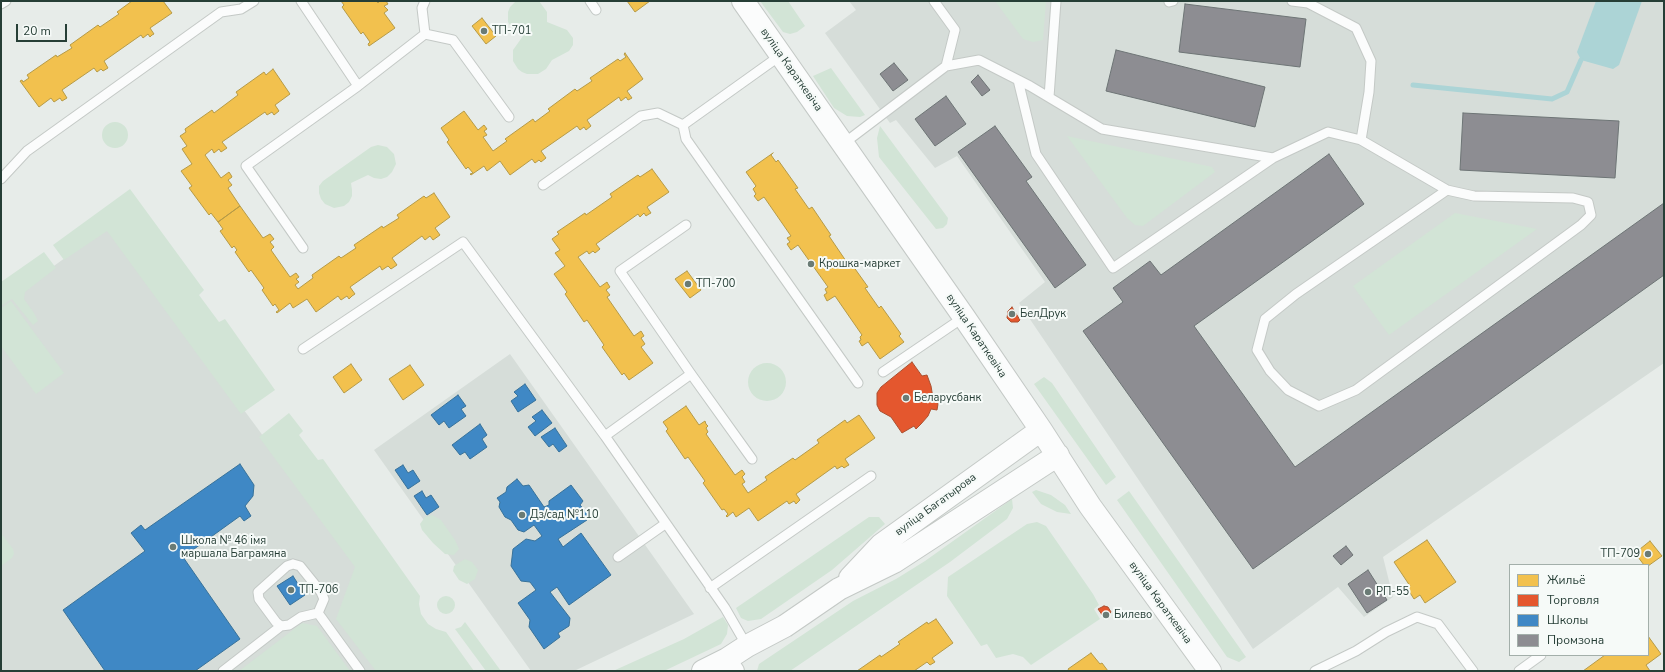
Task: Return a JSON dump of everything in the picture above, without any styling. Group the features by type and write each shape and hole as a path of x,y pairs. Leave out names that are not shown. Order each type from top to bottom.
{"street":[{"name":"вуліца Караткевіча","path":"743,1 1041,430 1090,506 1210,671"},
{"name":"вуліца Багатырова","path":"839,589 881,545 1041,430"},
{"name":"вуліца Багатырова","path":"703,671 731,665 747,646 785,626 839,589 894,562 1058,455"}],"lane":[{"path":"1,4 6,1"},
{"path":"1,179 27,151 221,12 241,9 254,1"},
{"path":"301,1 358,86"},
{"path":"425,1 422,8 425,34"},
{"path":"590,1 596,10"},
{"path":"934,1 954,30 946,66"},
{"path":"1049,97 1056,1"},
{"path":"1292,1 1308,4 1356,28 1371,61 1369,92 1361,140"},
{"path":"303,248 246,166 358,86 425,34 453,40 509,117"},
{"path":"683,125 781,56"},
{"path":"843,144 946,66 979,60 1049,97 1102,129 1273,158"},
{"path":"1018,80 1036,154 1113,268 1273,158 1328,132 1361,140 1447,190 1474,196 1573,198 1588,202 1591,214 1581,225 1356,390 1319,406 1288,390 1270,371 1257,350 1265,319 1296,294 1447,190"},
{"path":"543,185 641,116 658,113 683,125"},
{"path":"683,125 686,139 858,383"},
{"path":"686,225 620,271 752,459"},
{"path":"303,349 463,242 605,436 710,588 747,646"},
{"path":"883,372 964,318"},
{"path":"605,436 691,374"},
{"path":"710,588 871,476"},
{"path":"618,557 665,524"},
{"path":"281,626 276,622 259,598 258,592 287,566 293,564 300,566 321,592 324,599 318,613"},
{"path":"223,671 281,626 289,625 301,617 318,613"},
{"path":"318,613 360,671"},
{"path":"1315,671 1356,651 1386,632 1417,617 1438,624 1473,671"},
{"path":"1519,671 1540,656"}],"shaded area":[{"path":"849,1 1664,1 1664,363 1383,557 1393,597 1364,617 1338,587 1253,649 1019,303 1045,282 957,156 935,168 896,120 890,123 825,33 856,10"},
{"name":"Школа № 46 імя маршала Баграмяна","path":"108,227 258,429 430,665 422,671 1,671 1,304"},
{"name":"Дз/сад №110","path":"510,354 694,614 574,671 531,671 374,450"}],"green space":[{"path":"516,1 539,1 547,12 547,22 567,30 573,38 573,45 569,51 552,60 546,69 538,74 527,74 522,72 513,61 513,50 523,36 514,31 508,22 508,12 510,7"},
{"path":"760,1 788,1 805,26 797,32 790,34 783,32"},
{"path":"995,1 1046,1 1043,40 1033,42 1023,39"},
{"path":"831,68 865,115 860,117 847,116 834,108 813,76"},
{"path":"115,122 124,126 128,135 124,144 115,148 106,144 102,135 106,126"},
{"path":"880,126 948,218 947,224 943,228 936,229 879,157 877,138"},
{"path":"1067,136 1212,167 1215,172 1143,226 1135,225 1127,218"},
{"path":"378,145 387,147 394,154 396,164 392,172 387,177 381,179 368,175 351,183 352,196 349,202 344,206 334,208 325,204 319,193 319,186 323,181 371,147"},
{"path":"130,189 204,290 199,295 219,322 225,319 275,390 241,414 107,231 64,260 53,245"},
{"path":"1455,213 1537,229 1389,335 1353,286"},
{"path":"44,252 56,268 25,292 24,299 38,321 33,325 12,299 1,306 1,282"},
{"path":"11,301 64,373 36,394 1,346 1,308"},
{"path":"763,363 771,363 781,368 785,375 785,389 781,396 771,401 763,401 753,396 751,393 748,386 748,378 753,368 756,366"},
{"path":"1044,377 1052,383 1116,477 1106,485 1034,384"},
{"path":"289,413 303,431 299,435 318,460 323,459 420,596 419,604 421,614 428,624 436,629 446,632 474,671 376,671 336,619 355,567 259,437"},
{"path":"1036,490 1051,495 1065,505 1071,514 1057,512 1041,504 1032,492"},
{"path":"1129,491 1246,657 1239,662 1227,657 1117,500"},
{"path":"1012,499 1013,508 1007,519 950,562 790,671 757,671 759,664 853,601 896,579 925,561"},
{"path":"432,515 441,520 455,540 459,549 454,555 445,554 422,530 420,524 425,517"},
{"path":"869,517 879,517 885,524 832,570 761,619 748,621 741,618 736,608"},
{"path":"1037,522 1046,526 1093,594 1099,605 1094,609 1100,619 1031,665 1023,657 1013,654 996,658 987,644 981,646 947,596 948,577 1027,524"},
{"path":"1,533 13,549 14,554 12,558 1,566"},
{"path":"465,559 472,562 478,570 475,579 467,584 459,580 453,571 454,566"},
{"path":"446,596 450,597 454,601 454,609 450,613 446,614 442,613 438,609 437,605 438,601 442,597"},
{"path":"723,617 728,625 727,634 721,644 664,671 613,671 684,639"},
{"path":"465,622 501,671 486,671 455,629 461,627"},
{"path":"302,623 317,626 350,671 239,671"}],"water":[{"path":"1596,1 1642,1 1619,65 1613,69 1581,60 1577,52"}],"building: Жильё":[{"path":"132,1 163,1 172,13 150,28 154,34 150,37 148,34 143,38 141,35 104,61 108,68 103,71 101,69 97,72 94,68 62,90 67,98 62,101 60,98 54,102 51,98 39,107 20,81 22,80 23,82 29,78 27,75 56,55 57,57 72,48 70,45 98,25 100,27 119,14 117,12"},
{"path":"341,1 376,1 378,3 380,1 386,1 388,4 384,6 388,10 384,13 395,28 369,46 368,44 370,42 363,32 361,34 342,7 344,5"},
{"path":"627,1 650,1 635,12"},
{"name":"ТП-701","path":"482,18 496,36 486,44 472,26"},
{"path":"625,53 643,79 627,91 632,98 628,100 626,97 621,101 619,97 587,120 591,126 586,130 584,127 580,130 577,126 541,151 546,158 541,162 539,160 535,163 532,159 510,175 500,161 487,171 484,166 471,175 470,174 473,173 468,167 466,169 447,142 449,140 441,128 464,111 478,130 484,125 487,129 484,131 487,135 483,137 493,151 507,141 505,139 533,119 535,122 550,111 548,109 575,89 577,91 592,81 590,78 618,59 620,61 626,57 624,54"},
{"path":"273,69 290,94 275,105 279,111 274,115 272,112 267,115 265,112 222,142 227,148 221,152 219,149 214,153 212,149 205,155 221,178 229,172 232,177 228,180 232,185 228,188 240,206 218,222 211,213 209,215 189,188 192,186 181,171 192,164 182,149 187,146 180,136 186,132 185,129 212,110 214,113 238,95 236,92 264,72 266,75"},
{"path":"773,153 771,155 776,162 778,160 798,188 795,189 809,209 812,207 846,261 848,259 868,287 865,288 879,308 881,306 901,334 899,336 904,342 880,359 868,342 862,346 859,341 861,340 860,337 862,335 835,296 827,301 824,295 827,293 825,289 828,287 798,245 791,250 787,244 790,242 787,238 791,236 764,197 758,201 754,196 756,194 753,189 756,186 746,172"},
{"path":"652,169 669,192 647,207 651,213 646,216 644,213 640,217 638,214 596,244 600,249 595,253 593,251 589,254 587,251 578,257 600,287 607,282 610,287 606,290 610,295 607,297 634,336 641,331 644,336 641,338 645,344 641,347 653,363 629,380 624,373 622,375 602,347 604,345 587,320 584,322 565,294 567,292 554,274 565,266 555,253 560,250 552,239 559,234 557,232 585,213 586,215 612,197 610,194 638,175 640,177"},
{"path":"434,193 450,217 435,228 440,235 433,240 430,236 425,240 422,236 392,258 397,265 391,269 388,266 382,270 380,266 350,287 355,294 349,299 347,296 341,300 338,296 316,312 307,299 293,308 290,303 277,313 276,312 279,310 275,304 273,306 262,290 264,288 251,270 249,272 235,252 237,250 234,246 232,248 220,231 223,229 218,222 240,206 263,238 270,234 274,239 270,242 274,247 271,250 290,277 296,273 299,277 296,279 299,282 295,285 298,289 313,278 312,275 339,256 341,258 356,248 354,245 382,226 383,228 399,218 397,215 424,196 426,198"},
{"name":"ТП-700","path":"687,271 701,290 690,298 675,279"},
{"path":"351,364 362,380 344,393 333,377"},
{"path":"410,365 424,385 403,400 389,379"},
{"path":"686,406 699,425 705,421 708,426 706,428 708,432 706,434 735,475 742,470 745,474 742,477 745,482 742,484 748,493 767,480 765,477 793,458 795,460 819,443 817,440 845,420 847,423 859,415 875,438 845,459 849,465 844,468 842,466 837,469 835,466 796,494 800,500 796,504 794,501 789,504 787,501 758,521 749,508 736,517 733,512 727,517 726,516 728,514 724,509 722,510 703,483 705,481 688,457 685,459 666,431 668,429 663,422"},
{"path":"1427,540 1456,582 1425,603 1420,595 1414,599 1407,588 1410,586 1394,562"},
{"name":"ТП-709","path":"1650,541 1662,556 1649,565 1649,564 1643,564 1635,553"},
{"path":"936,619 953,643 932,658 935,662 930,665 927,662 914,671 857,671 880,655 881,657 900,644 898,642 927,622 928,624"},
{"path":"1649,637 1661,654 1646,665 1650,671 1583,671 1604,656 1649,656"},
{"path":"1091,653 1108,671 1069,671 1068,669"}],"building: Торговля":[{"name":"БелДрук","path":"1012,307 1020,320 1018,322 1011,322 1007,318 1008,311"},
{"name":"Беларусбанк","path":"912,362 922,376 927,375 933,398 939,398 937,410 931,409 928,416 916,429 914,426 902,433 891,417 880,411 877,405 877,393 881,387"},
{"name":"Билево","path":"1104,606 1108,607 1111,612 1105,619 1098,609"}],"building: Школы":[{"path":"525,384 536,400 518,412 511,401 518,396 514,392"},
{"path":"458,395 466,406 461,409 466,416 449,428 444,421 439,425 431,415"},
{"path":"542,410 552,423 535,436 528,427 536,421 532,417"},
{"path":"480,424 487,435 482,439 487,447 470,459 465,452 460,455 452,445"},
{"path":"555,428 567,446 559,452 553,444 549,447 541,437"},
{"path":"240,464 254,485 253,496 245,506 251,516 244,521 240,516 183,557 240,639 195,671 105,671 63,610 145,551 131,533 141,525 145,530"},
{"path":"403,465 408,473 413,470 420,481 408,489 395,470"},
{"path":"517,479 523,486 529,485 544,507 549,505 549,501 571,485 583,501 580,505 587,513 587,520 558,539 563,547 581,533 611,575 569,605 557,587 550,592 570,618 569,626 558,633 560,637 544,649 529,627 530,620 518,603 536,590 530,582 521,581 511,566 513,549 526,539 535,541 542,536 534,525 524,532 518,530 511,520 505,517 499,507 500,502 497,498 506,492 507,487"},
{"path":"422,491 426,498 431,495 439,507 427,515 414,496"},
{"name":"ТП-706","path":"293,576 305,595 290,605 277,586"}],"building: Промзона":[{"path":"1185,4 1306,19 1300,67 1179,52"},
{"path":"1116,50 1265,87 1255,127 1106,91"},
{"path":"894,63 908,80 893,91 880,74"},
{"path":"978,75 990,90 982,96 971,82"},
{"path":"946,96 966,124 935,146 915,119"},
{"path":"1463,113 1619,121 1615,178 1460,170"},
{"path":"995,126 1032,177 1026,181 1086,265 1055,288 958,152"},
{"path":"1329,154 1364,204 1194,326 1295,467 1664,203 1664,275 1253,569 1083,331 1123,302 1113,288 1150,261 1161,275"},
{"path":"1346,546 1353,555 1341,565 1333,556"},
{"name":"РП-55","path":"1368,570 1387,600 1367,613 1348,584"}],"waterway":[{"path":"1413,85 1552,99 1567,92 1581,60"}],"place":[{"name":"ТП-701","path":"484,31"},
{"name":"Крошка-маркет","path":"811,264"},
{"name":"ТП-700","path":"688,284"},
{"name":"БелДрук","path":"1012,314"},
{"name":"Беларусбанк","path":"906,398"},
{"name":"Дз/сад №110","path":"522,515"},
{"name":"Школа № 46 імя маршала Баграмяна","path":"173,547"},
{"name":"ТП-709","path":"1648,554"},
{"name":"ТП-706","path":"291,590"},
{"name":"РП-55","path":"1368,592"},
{"name":"Билево","path":"1106,615"}]}
